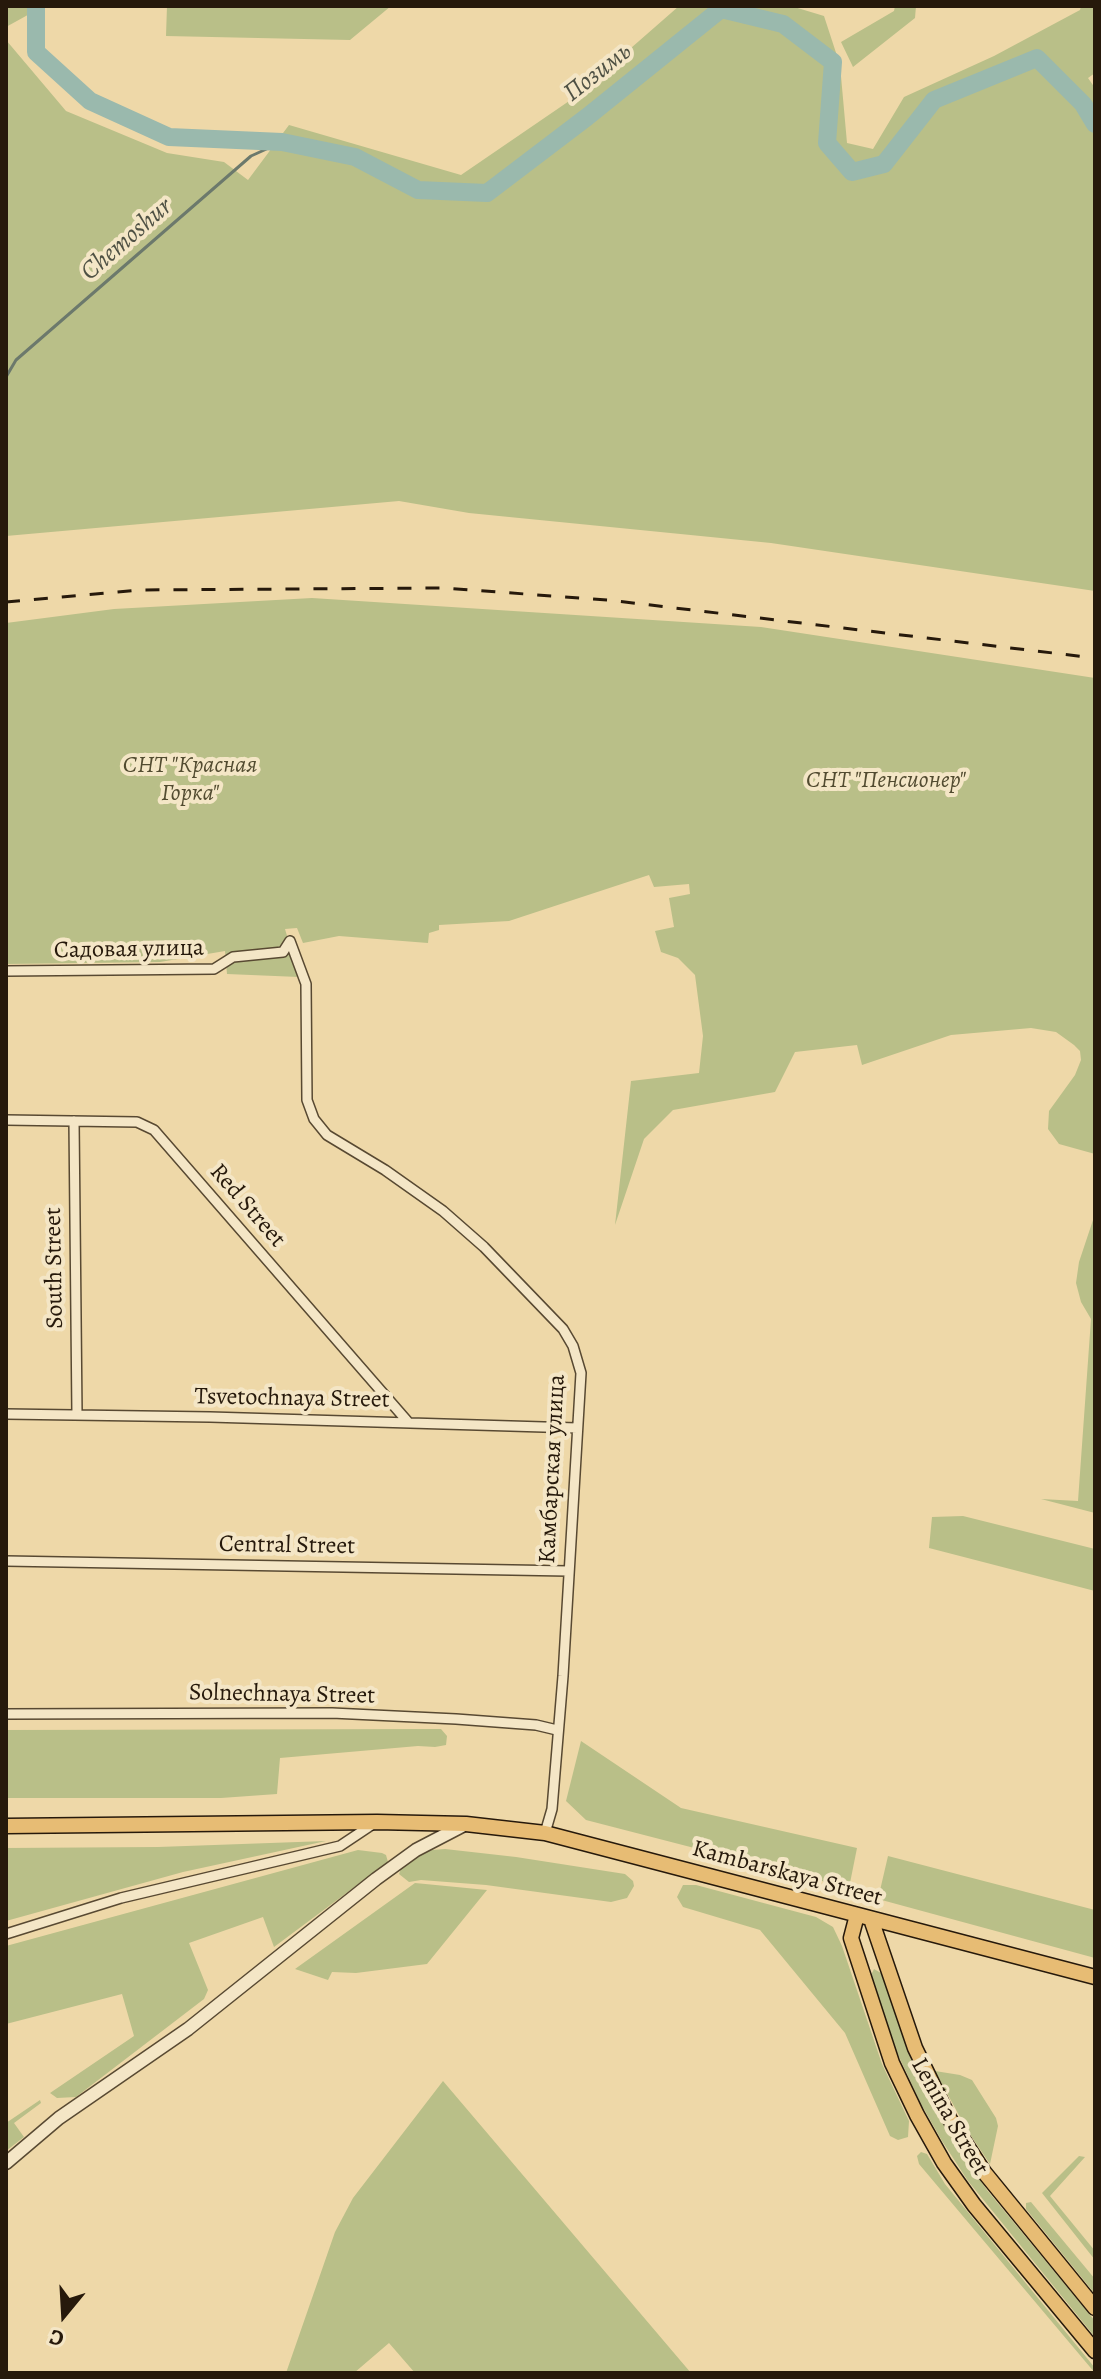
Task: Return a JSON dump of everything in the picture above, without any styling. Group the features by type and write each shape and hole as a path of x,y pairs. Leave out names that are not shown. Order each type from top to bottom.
{"main road":[{"name":"Kambarskaya Street","path":"6,1826 377,1822 466,1824 545,1833 1095,1977"},
{"path":"815,1905 842,1925 851,1938 864,1917"},
{"name":"Lenina Street","path":"864,1917 915,2048 949,2118 990,2179 1095,2308"},
{"name":"Lenina Street","path":"851,1938 892,2063 936,2150 974,2205 1095,2351"}],"street":[{"name":"Садовая улица","path":"6,971 214,969 233,957 283,952 290,941"},
{"name":"Камбарская улица","path":"290,941 306,984 307,1100 314,1119 327,1135 385,1170 443,1211 484,1247 563,1329 573,1346 581,1373 563,1676 552,1809 545,1833"},
{"name":"Red Street","path":"6,1120 137,1122 154,1130 408,1422"},
{"name":"South Street","path":"74,1121 77,1415"},
{"name":"Tsvetochnaya Street","path":"6,1414 577,1428"},
{"name":"Central Street","path":"6,1561 568,1571"},
{"name":"Solnechnaya Street","path":"6,1714 332,1713 536,1725 557,1730"},
{"path":"6,1934 121,1898 340,1846 377,1822"},
{"path":"6,2163 59,2118 188,2029 376,1879 416,1850 466,1824"}],"green space":[{"path":"6,6 44,6 6,27"},
{"path":"167,6 391,6 350,40 166,36"},
{"path":"679,6 791,6 824,16 840,65 847,143 873,149 904,97 994,56 1080,10 1081,6 1095,6 1095,73 1088,78 1095,88 1095,591 771,543 469,513 399,501 6,536 6,40 66,111 167,153 224,162 248,180 289,125 461,175 575,97"},
{"path":"895,6 916,6 915,18 853,67 841,42 894,11"},
{"name":"СНТ \"Красная Горка\"","path":"312,598 761,627 1095,678 1095,1154 1059,1144 1048,1129 1049,1111 1075,1075 1081,1060 1080,1051 1056,1032 1031,1028 951,1035 862,1065 857,1045 795,1052 775,1092 673,1110 644,1139 615,1225 631,1081 699,1073 703,1036 695,975 678,958 661,952 655,931 674,927 669,898 690,894 689,884 654,887 649,875 509,921 439,925 439,930 429,933 428,943 339,936 303,943 297,928 285,929 299,977 227,974 225,951 160,962 6,964 6,623 114,609"},
{"path":"1095,1214 1095,1513 1041,1499 1078,1501 1091,1319 1081,1302 1076,1283 1079,1262"},
{"path":"963,1516 1095,1549 1095,1591 929,1548 932,1517"},
{"path":"441,1729 447,1736 446,1745 280,1758 277,1794 221,1798 6,1798 6,1730"},
{"path":"581,1741 681,1808 857,1848 849,1888 586,1820 566,1801"},
{"path":"326,1841 183,1872 6,1921 6,1848"},
{"path":"445,1849 625,1874 634,1886 627,1898 611,1902 486,1885 421,1880 409,1882 399,1874 409,1860 432,1850"},
{"path":"358,1850 382,1853 388,1862 274,1947 263,1917 189,1943 208,1990 204,1999 76,2097 57,2098 50,2093 134,2036 122,1994 6,2024 6,1946"},
{"path":"888,1856 1095,1910 1095,1958 878,1899"},
{"path":"415,1883 487,1890 427,1964 356,1973 332,1972 328,1980 295,1969"},
{"path":"683,1885 696,1885 816,1917 833,1927 882,2064 909,2121 908,2137 898,2140 890,2136 845,2033 760,1930 683,1907 677,1897"},
{"path":"874,1969 881,1973 916,2074 953,2141 987,2190 1095,2321 1095,2337 968,2181 942,2141 894,2046 871,1975"},
{"path":"935,2071 972,2080 996,2118 998,2126 990,2164 967,2130"},
{"path":"443,2081 691,2373 415,2373 389,2343 354,2373 286,2373 335,2232 353,2198"},
{"path":"40,2100 41,2103 14,2123 24,2137 6,2151 6,2123"},
{"path":"921,2152 927,2154 945,2184 1095,2368 1095,2373 919,2164 917,2156"},
{"path":"1079,2156 1085,2157 1050,2196 1095,2251 1095,2260 1042,2193"},
{"path":"1031,2202 1095,2279 1095,2294 1026,2209 1026,2203"}],"waterway":[{"name":"Позимь","path":"36,6 36,52 90,101 169,137 282,142 355,157 418,190 487,193 721,9 783,24 833,62 827,143 852,172 884,164 934,100 1037,58 1083,104 1095,124"},
{"name":"Chemoshur","path":"6,377 16,360 251,156 282,142"}],"railway":[{"path":"6,602 139,590 442,588 608,600 1095,658"}],"park label":[{"name":"СНТ \"Пенсионер\"","path":"886,781"}]}
